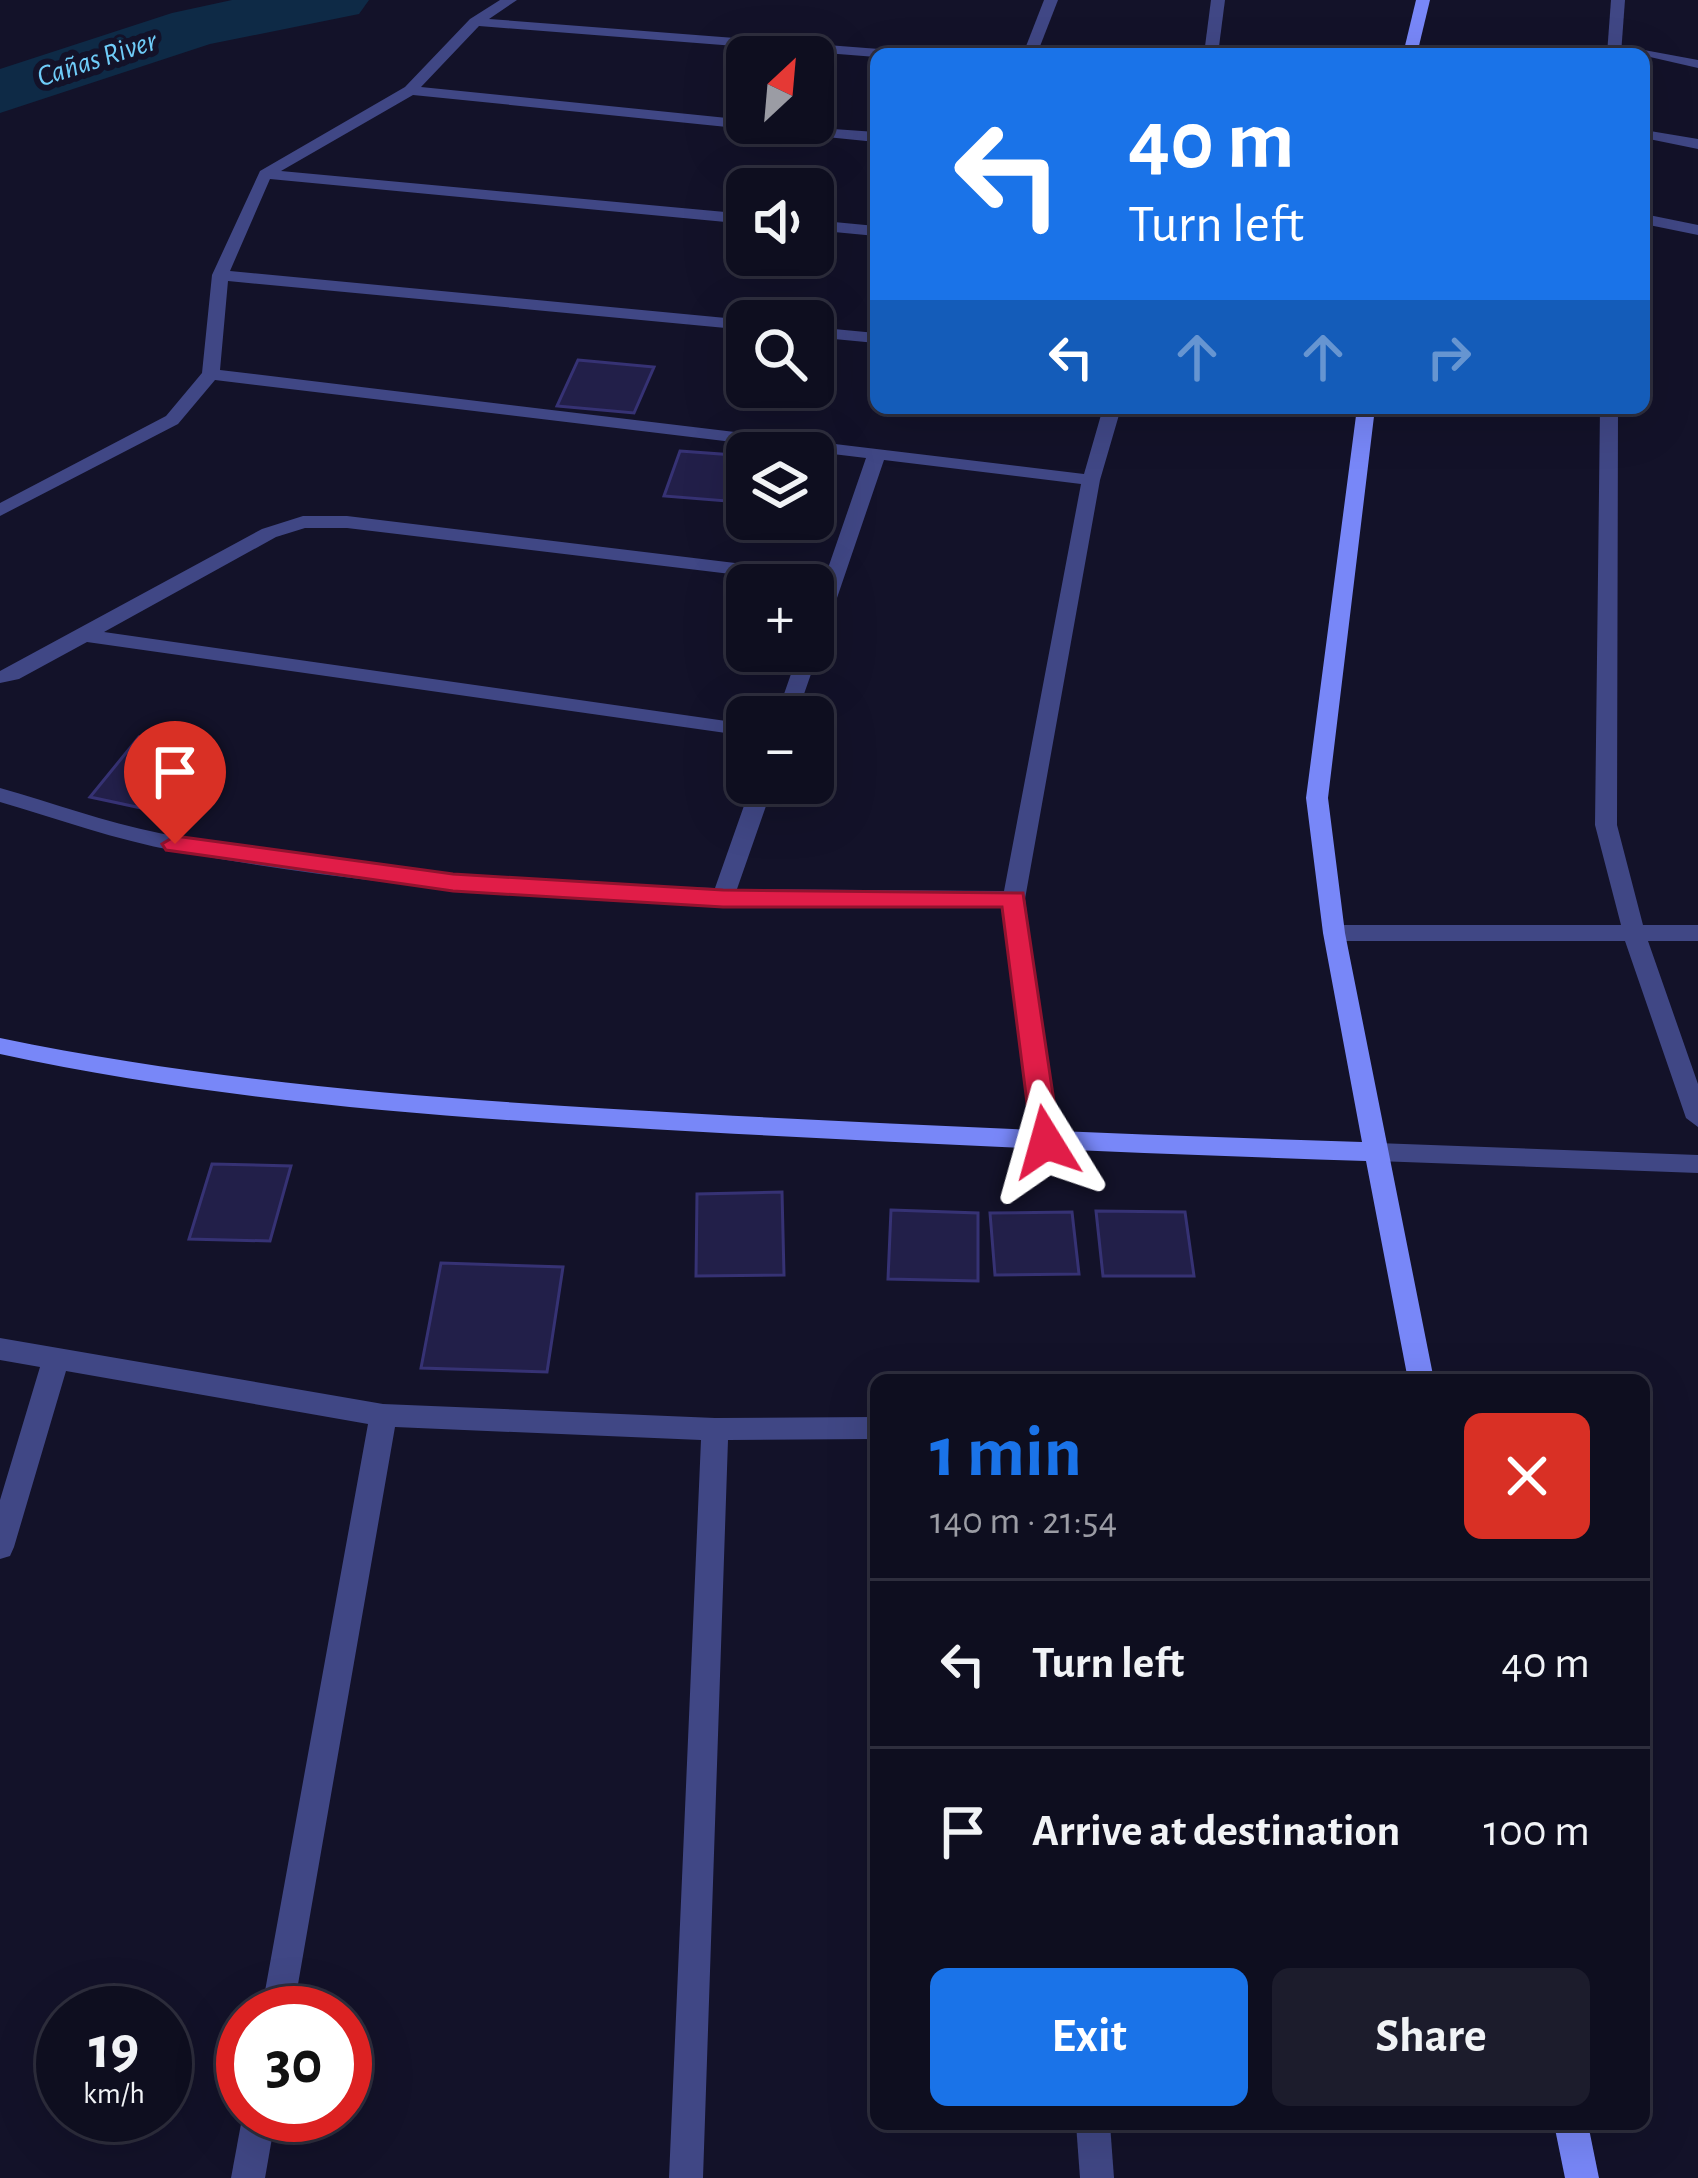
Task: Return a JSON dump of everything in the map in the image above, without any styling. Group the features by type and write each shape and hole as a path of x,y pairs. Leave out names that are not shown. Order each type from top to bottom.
{"street":[{"path":"0,510 172,420 211,374 220,275 265,174 410,90 475,22 509,0"},
{"path":"1032,48 1051,0"},
{"path":"1212,48 1218,0"},
{"path":"1411,48 1423,0"},
{"path":"1614,48 1618,0"},
{"path":"475,22 870,52"},
{"path":"1650,55 1698,64"},
{"path":"410,90 870,136"},
{"path":"1650,135 1698,144"},
{"path":"265,174 726,217"},
{"path":"1650,220 1698,230"},
{"path":"834,227 870,230"},
{"path":"220,275 726,324"},
{"path":"834,334 870,337"},
{"path":"211,374 1091,480"},
{"path":"1046,1142 1014,899 1091,480 1110,414"},
{"path":"1365,414 1317,798 1334,933 1420,1374"},
{"path":"1609,414 1606,825 1634,934 1698,1118"},
{"path":"834,577 877,454"},
{"path":"0,677 269,533 303,522 347,523 726,567"},
{"path":"83,635 726,727"},
{"path":"0,795 175,844 453,883 723,898 1014,899"},
{"path":"723,898 756,804"},
{"path":"1334,933 1698,933"},
{"path":"0,1046 95,1068 306,1099 1046,1142 1698,1164"},
{"path":"0,1349 383,1414 715,1429 870,1429"},
{"path":"0,1547 56,1359"},
{"path":"283,1986 383,1414"},
{"path":"686,2178 715,1429"},
{"path":"1093,2130 1097,2178"},
{"path":"1572,2130 1582,2178"},
{"path":"248,2178 255,2142"}],"building":[{"path":"578,360 654,367 634,413 557,406"},
{"path":"680,451 726,454 726,501 664,496"},
{"path":"139,737 207,751 160,812 90,797"},
{"path":"212,1164 291,1166 270,1241 189,1239"},
{"path":"782,1192 784,1275 696,1276 697,1194"},
{"path":"891,1210 978,1213 978,1281 888,1279"},
{"path":"1096,1211 1185,1212 1194,1276 1103,1276"},
{"path":"1072,1212 1079,1274 995,1275 990,1213"},
{"path":"441,1263 563,1267 547,1372 421,1368"}],"waterway":[{"name":"Cañas River","path":"0,92 195,27 336,0"}],"route":[{"path":"175,844 453,883 723,898 1014,899 1046,1142"}]}
